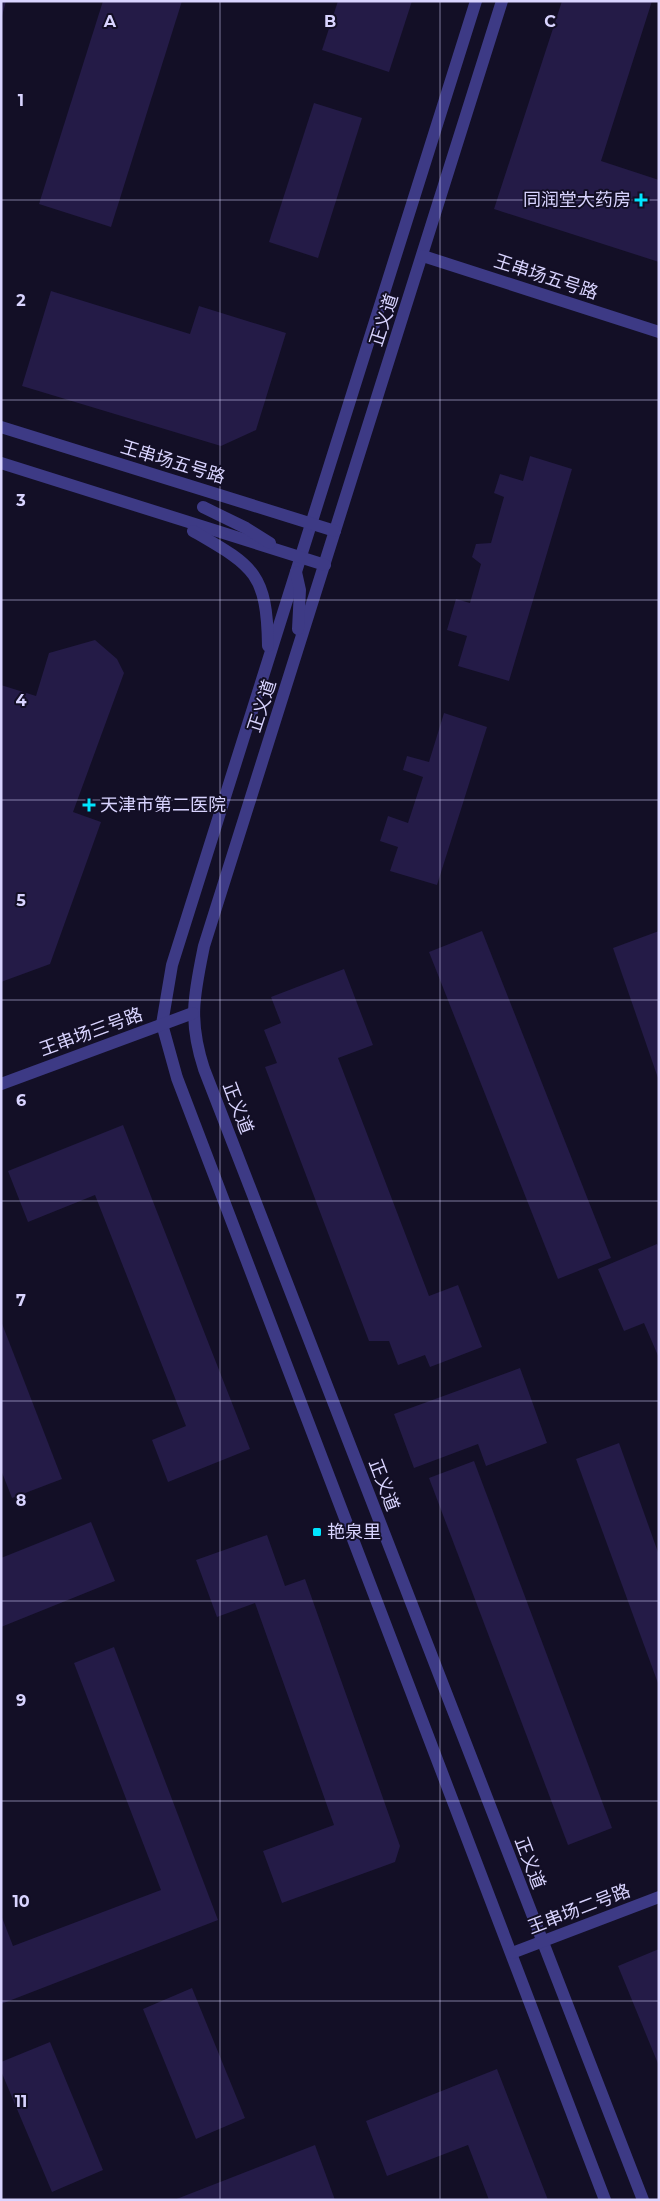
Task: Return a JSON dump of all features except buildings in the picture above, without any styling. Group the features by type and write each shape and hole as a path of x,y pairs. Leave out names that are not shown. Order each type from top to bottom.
{"street":[{"name":"正义道","path":"476,1 172,965 162,1024 181,1087 605,2200"},
{"name":"正义道","path":"502,1 204,946 193,1012 195,1042 204,1069 642,2200"},
{"name":"王串场五号路","path":"423,256 659,332"},
{"name":"王串场五号路","path":"1,427 335,531"},
{"path":"1,463 325,565"},
{"path":"203,507 264,538 291,563 300,590 300,620 292,666"},
{"path":"193,531 240,559 255,576 263,593 266,608 268,660"},
{"name":"王串场三号路","path":"1,1084 193,1012"},
{"name":"王串场二号路","path":"512,1953 659,1897"}],"place":[{"name":"同润堂大药房","path":"641,200"},
{"name":"天津市第二医院","path":"89,805"},
{"name":"艳泉里","path":"317,1532"}]}
